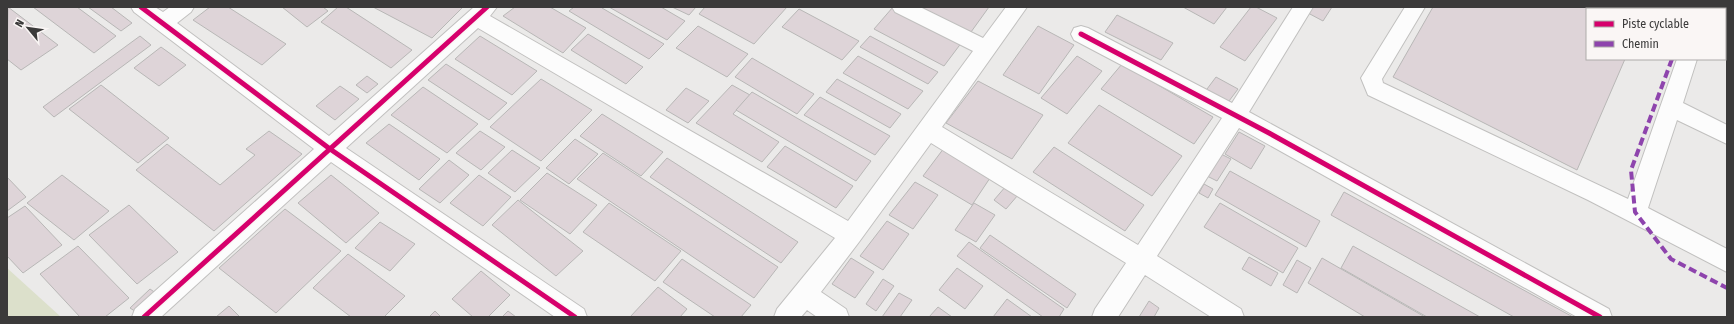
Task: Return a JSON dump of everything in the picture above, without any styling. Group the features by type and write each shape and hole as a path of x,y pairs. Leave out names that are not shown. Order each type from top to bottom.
{"street":[{"path":"141,7 330,149 576,317"},
{"path":"163,23 184,7"},
{"path":"902,7 986,48"},
{"path":"786,317 851,235 1017,7"},
{"path":"1104,317 1304,7"},
{"path":"1415,7 1371,78 1375,89 1635,212 1727,261"},
{"path":"144,317 482,12 851,235"},
{"path":"1081,34 1269,133 1600,317"},
{"path":"1635,212 1687,60"},
{"path":"1670,107 1727,135"},
{"path":"928,130 1142,260 1232,317"},
{"path":"804,294 837,317"}],"green space":[{"path":"7,268 61,317 7,317"}],"building":[{"path":"8,7 58,45 21,70 7,59"},
{"path":"33,7 77,7 116,36 94,53"},
{"path":"88,7 111,7 132,23 121,31"},
{"path":"210,7 228,7 286,44 262,65 193,20"},
{"path":"282,7 323,7 328,11 307,27"},
{"path":"338,7 346,7 412,50 391,68 321,22"},
{"path":"373,7 463,7 432,38"},
{"path":"515,7 550,7 586,28 563,53 503,16"},
{"path":"574,7 603,7 602,8 664,44 649,59 569,11"},
{"path":"609,7 661,7 685,21 667,40"},
{"path":"672,7 696,7 689,15"},
{"path":"705,7 787,7 754,44 699,14"},
{"path":"893,7 962,42 944,66 874,29"},
{"path":"918,7 989,7 971,32"},
{"path":"1183,7 1227,7 1214,24"},
{"path":"1251,7 1256,7 1277,18 1245,61 1220,47"},
{"path":"1311,7 1332,7 1323,21 1308,13"},
{"path":"1433,7 1647,7 1586,8 1586,60 1625,60 1577,170 1393,77"},
{"path":"799,9 859,41 842,60 782,27"},
{"path":"1117,15 1173,43 1161,60 1105,32"},
{"path":"698,26 748,54 727,77 676,48"},
{"path":"1038,26 1074,45 1039,94 1003,75"},
{"path":"588,34 643,67 626,84 571,50"},
{"path":"140,36 151,45 54,117 43,107"},
{"path":"480,36 537,71 512,95 455,59"},
{"path":"870,36 938,72 928,84 860,47"},
{"path":"161,47 186,65 159,86 134,68"},
{"path":"858,56 923,91 908,109 843,73"},
{"path":"1077,56 1102,71 1067,114 1041,98"},
{"path":"752,58 814,94 797,114 735,77"},
{"path":"446,64 507,103 489,120 428,80"},
{"path":"1122,64 1213,117 1194,144 1101,89"},
{"path":"367,76 378,84 367,93 356,85"},
{"path":"1216,77 1238,89 1226,105 1204,93"},
{"path":"541,79 592,110 541,161 490,127"},
{"path":"837,79 901,114 890,128 826,92"},
{"path":"978,81 1043,115 1012,159 946,123"},
{"path":"101,85 169,138 138,163 69,109"},
{"path":"732,85 750,95 733,114 779,142 762,162 696,123"},
{"path":"340,86 359,99 335,120 316,106"},
{"path":"423,87 478,124 447,153 391,115"},
{"path":"686,88 709,101 688,123 666,110"},
{"path":"752,92 871,161 856,181 736,110"},
{"path":"820,97 890,136 875,155 804,115"},
{"path":"1099,105 1182,156 1152,196 1068,143"},
{"path":"602,114 663,152 641,176 580,136"},
{"path":"389,124 440,159 419,180 366,143"},
{"path":"269,131 302,154 214,231 136,170 167,144 220,185 255,155 246,149"},
{"path":"480,131 505,147 481,170 456,153"},
{"path":"1239,132 1265,146 1251,169 1225,154"},
{"path":"575,139 598,154 569,184 546,168"},
{"path":"785,146 853,186 836,208 767,167"},
{"path":"1054,147 1144,205 1125,231 1033,172"},
{"path":"944,148 992,175 972,205 923,176"},
{"path":"512,150 540,168 515,192 488,173"},
{"path":"603,153 778,267 754,298 577,179"},
{"path":"1219,153 1231,159 1217,181 1205,175"},
{"path":"667,158 798,242 781,263 650,177"},
{"path":"449,160 469,175 440,203 419,189"},
{"path":"1230,171 1320,221 1306,247 1215,195"},
{"path":"547,173 597,205 570,234 520,200"},
{"path":"62,175 109,211 74,240 27,203"},
{"path":"331,175 379,213 346,243 298,203"},
{"path":"479,175 511,197 483,226 450,203"},
{"path":"7,177 26,197 7,211"},
{"path":"915,182 938,195 913,229 889,215"},
{"path":"1204,184 1213,189 1208,198 1199,193"},
{"path":"1006,186 1018,195 1006,209 994,200"},
{"path":"1344,192 1573,317 1514,317 1331,215"},
{"path":"518,200 583,251 556,276 492,225"},
{"path":"609,203 681,251 655,281 583,232"},
{"path":"974,203 995,215 976,242 955,230"},
{"path":"1220,203 1298,248 1283,273 1204,227"},
{"path":"129,205 178,252 137,284 89,235"},
{"path":"25,206 62,245 23,273 7,256 7,218"},
{"path":"285,209 341,251 276,313 219,268"},
{"path":"887,221 909,234 883,270 860,256"},
{"path":"380,222 415,244 390,271 355,248"},
{"path":"990,235 1076,294 1067,308 980,248"},
{"path":"969,242 1064,309 1059,317 1043,317 957,256"},
{"path":"78,246 129,298 105,317 80,317 40,274"},
{"path":"1353,246 1480,317 1427,317 1341,268"},
{"path":"348,254 405,296 384,317 351,317 313,288"},
{"path":"1249,257 1278,273 1271,286 1242,269"},
{"path":"851,258 874,272 855,298 832,284"},
{"path":"1322,258 1425,317 1365,317 1308,283"},
{"path":"682,259 751,305 741,317 715,317 663,282"},
{"path":"1297,260 1311,268 1297,293 1283,285"},
{"path":"957,268 983,286 965,309 939,290"},
{"path":"481,271 510,295 488,317 473,317 452,299"},
{"path":"883,279 894,286 876,311 866,304"},
{"path":"658,287 687,309 680,317 630,317"},
{"path":"150,289 160,296 141,315 130,308"},
{"path":"899,293 912,300 900,317 882,317"},
{"path":"1007,299 1032,317 993,317"},
{"path":"1149,301 1159,308 1154,317 1139,317"},
{"path":"229,306 240,317 216,317"},
{"path":"938,307 952,317 929,317"},
{"path":"435,311 441,317 429,317"},
{"path":"508,311 516,317 502,317"}],"marked path":[{"path":"1672,60 1631,170 1635,212 1671,259 1727,288"}],"cycle path":[{"path":"141,7 330,149 575,317"},
{"path":"144,317 487,7"},
{"path":"1081,34 1269,133 1600,317"}]}
